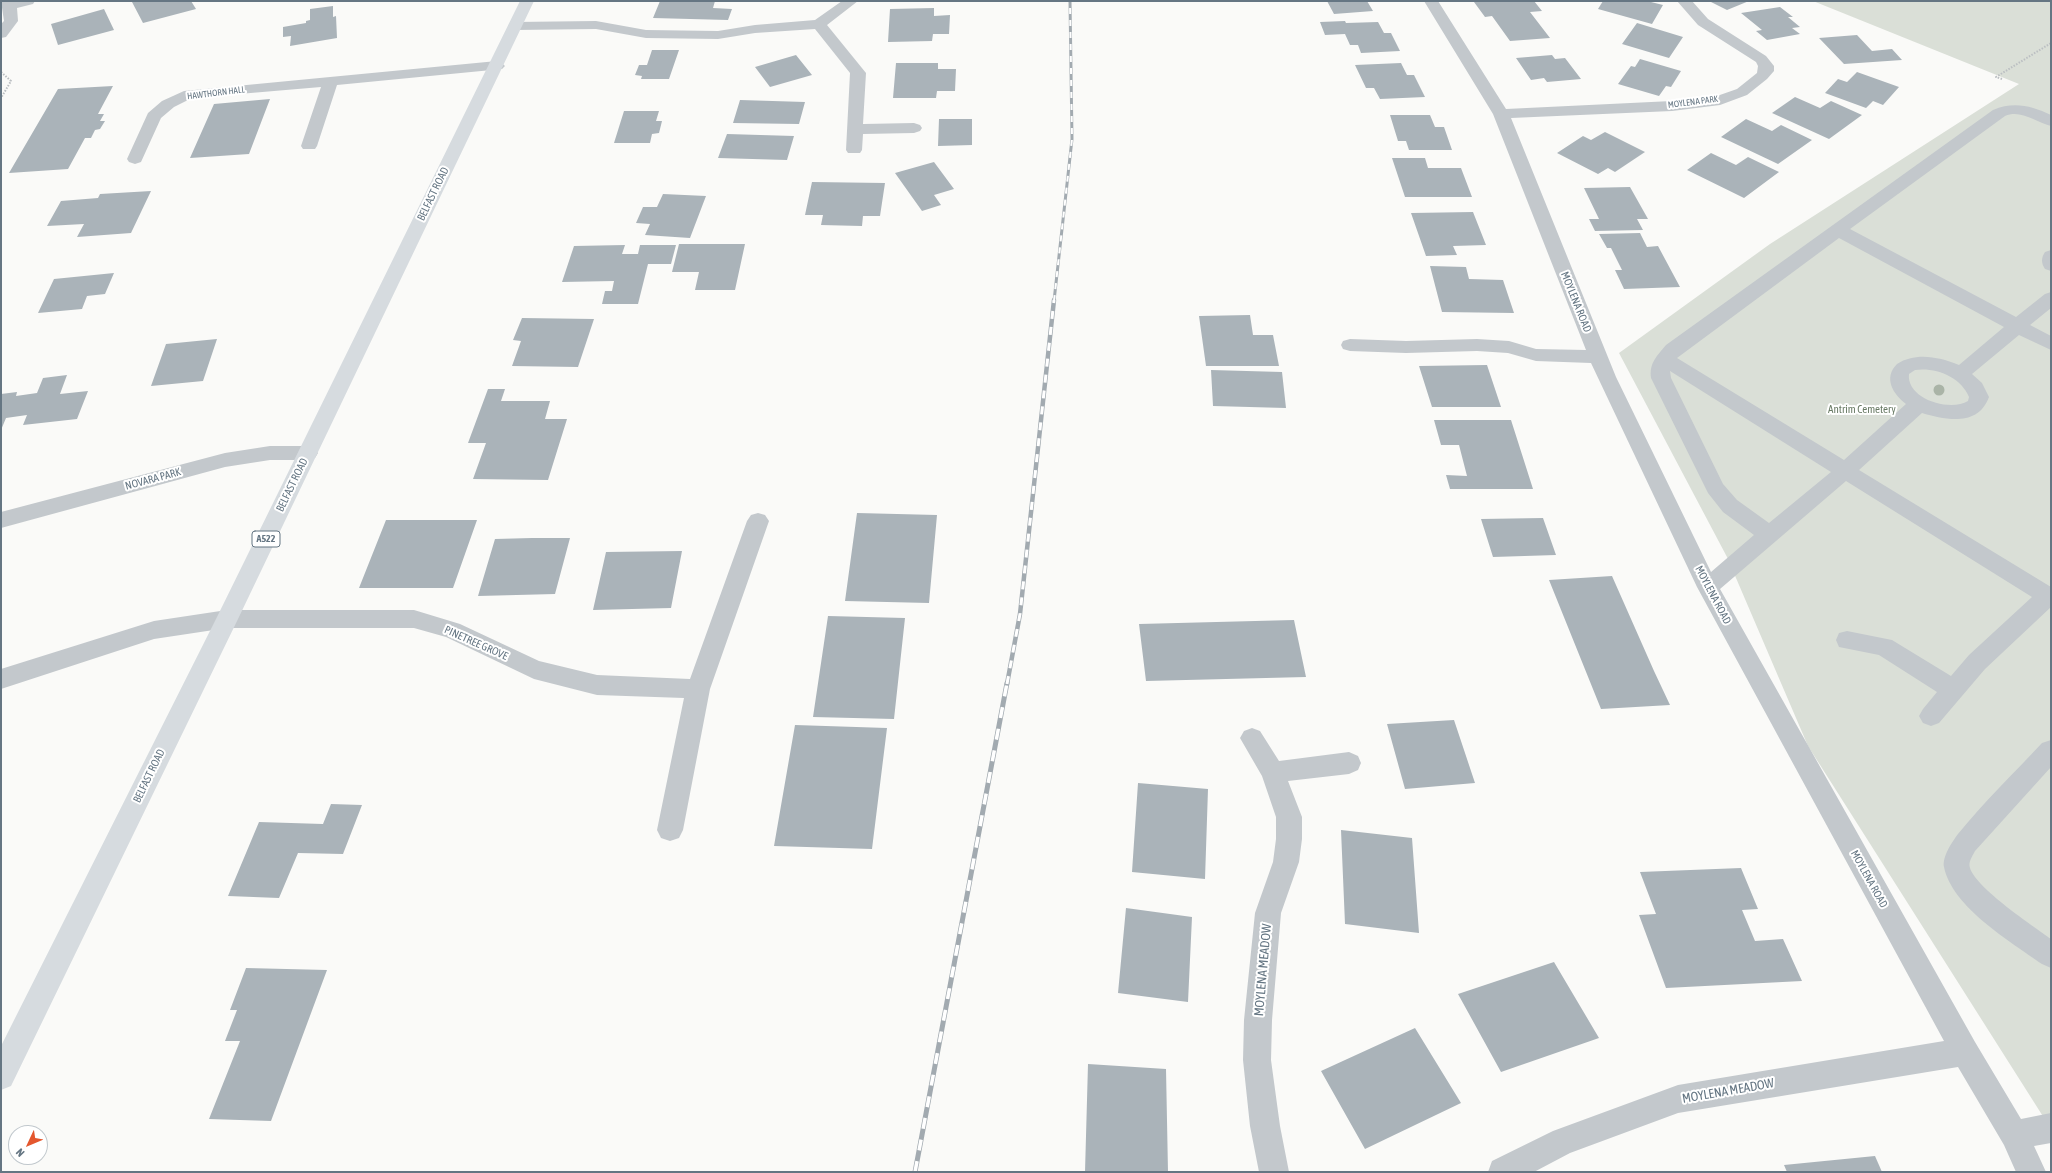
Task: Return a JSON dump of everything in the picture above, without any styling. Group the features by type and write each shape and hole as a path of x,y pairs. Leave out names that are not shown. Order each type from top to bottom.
{"main road":[{"name":"BELFAST ROAD","path":"1,1076 308,454 497,66 527,1"}],"street":[{"path":"1,34 11,21 8,3 28,1"},
{"path":"515,26 596,25 646,34 718,35 756,29 819,24 851,1"},
{"name":"MOYLENA ROAD","path":"1431,1 1501,114 1598,357 1708,587 1965,1052 2014,1135 2031,1172"},
{"name":"MOYLENA PARK","path":"1501,114 1672,106 1708,102 1734,95 1762,76 1766,71 1766,66 1761,59 1703,22 1684,1"},
{"path":"819,24 858,73 854,150"},
{"name":"HAWTHORN HALL","path":"135,159 154,116 168,104 189,94 497,66"},
{"path":"309,146 331,81"},
{"path":"1769,535 1730,506 1715,488 1662,378 1660,369 1664,359 1674,350 1838,230 2003,111 2010,109 2021,110 2051,121"},
{"path":"854,129 914,128"},
{"path":"1838,230 2051,344"},
{"path":"2051,256 2051,265"},
{"path":"1960,374 2051,298"},
{"path":"1350,345 1406,347 1477,345 1509,347 1536,355 1598,357"},
{"path":"1664,359 1846,470 2049,597 1977,662 1932,716"},
{"path":"1910,364 1934,364 1960,374 1975,388 1978,396 1977,403 1973,408 1965,412 1943,412 1919,404 1902,389 1899,381 1899,374 1903,368 1910,364"},
{"path":"1708,587 1846,470 1919,404"},
{"name":"NOVARA PARK","path":"1,520 226,460 270,453 308,454"},
{"path":"670,830 698,689 758,521"},
{"name":"PINETREE GROVE","path":"1,679 154,630 227,619 414,619 452,630 534,668 598,685 698,689"},
{"path":"1847,640 1884,647 1953,690"},
{"name":"MOYLENA MEADOW","path":"1252,738 1273,772 1289,817 1289,838 1286,862 1268,913 1258,1020 1257,1060 1265,1126 1274,1172"},
{"path":"2051,750 1966,842 1959,856 1957,867 1960,879 1972,892 2051,955"},
{"path":"1273,772 1349,763"},
{"name":"MOYLENA MEADOW","path":"1503,1172 1563,1141 1678,1099 1965,1052"},
{"path":"2014,1135 2051,1128"}],"path":[{"path":"2002,80 1996,77 2051,43"},
{"path":"1,72 11,81 1,98"}],"green space":[{"name":"Antrim Cemetery","path":"1813,1 2051,1 2051,1129 1808,746 1727,557 1619,353 1770,244 2019,84"}],"building":[{"path":"191,1 196,9 143,23 132,2"},
{"path":"660,1 715,1 713,8 732,9 728,20 653,18"},
{"path":"1327,1 1367,1 1373,11 1334,14"},
{"path":"1534,1 1542,11 1530,12 1550,38 1510,41 1492,16 1485,17 1474,2"},
{"path":"1603,1 1647,1 1663,5 1652,24 1598,9"},
{"path":"1713,1 1749,1 1727,10 1711,2"},
{"path":"333,6 333,17 336,16 337,38 290,46 291,36 283,37 283,27 306,23 306,21 310,20 310,9"},
{"path":"1780,7 1793,17 1788,17 1800,27 1792,28 1800,34 1767,40 1756,31 1762,30 1741,13"},
{"path":"934,8 934,16 950,15 949,34 933,34 932,41 888,42 890,9"},
{"path":"104,9 114,30 58,45 51,24"},
{"path":"1345,21 1346,23 1378,22 1384,33 1391,33 1400,51 1361,53 1358,45 1350,45 1345,34 1325,35 1320,22"},
{"path":"1637,23 1683,37 1669,58 1622,44"},
{"path":"1857,35 1872,51 1892,49 1902,60 1844,64 1819,38"},
{"path":"652,50 679,50 669,79 641,79 642,76 635,75 639,65 647,65"},
{"path":"796,55 812,75 770,87 755,67"},
{"path":"1552,55 1555,59 1565,58 1581,79 1547,82 1544,78 1531,80 1516,58"},
{"path":"1640,59 1681,71 1671,87 1666,86 1659,96 1618,84 1631,66 1635,67"},
{"path":"896,63 938,63 938,69 956,69 955,91 937,91 936,98 893,98"},
{"path":"1401,63 1407,75 1414,75 1425,97 1380,99 1374,88 1366,88 1355,65"},
{"path":"1857,72 1899,87 1883,105 1873,101 1866,108 1825,93 1838,79 1847,82"},
{"path":"113,86 98,114 104,114 100,121 105,121 100,129 95,130 91,138 85,138 68,169 9,173 58,89"},
{"path":"1795,97 1820,108 1831,101 1862,115 1829,139 1772,113"},
{"path":"270,99 249,154 190,158 214,104"},
{"path":"740,100 805,102 799,124 733,123"},
{"path":"624,111 659,111 656,121 662,121 659,133 652,134 650,143 614,143"},
{"path":"1390,115 1430,115 1435,127 1444,127 1452,150 1409,150 1406,141 1398,141"},
{"path":"939,119 972,119 972,145 938,146"},
{"path":"1746,119 1772,131 1781,125 1812,140 1778,164 1721,137"},
{"path":"1605,132 1645,152 1615,172 1608,168 1598,174 1557,153 1583,136 1591,140"},
{"path":"727,134 794,136 787,160 718,158"},
{"path":"1711,153 1736,165 1748,157 1779,172 1744,198 1687,170"},
{"path":"1392,158 1425,158 1428,168 1461,168 1472,197 1405,197"},
{"path":"934,162 954,189 934,195 941,205 922,211 895,173"},
{"path":"812,182 885,183 880,216 863,216 862,226 821,225 823,215 805,215"},
{"path":"1630,187 1648,219 1637,219 1643,230 1595,231 1589,219 1599,219 1584,188"},
{"path":"151,191 131,233 77,237 84,224 47,226 61,201 98,198 100,194"},
{"path":"663,194 706,196 690,238 645,235 650,224 636,223 643,207 657,207"},
{"path":"1473,212 1486,245 1453,246 1457,255 1426,256 1411,213"},
{"path":"1640,233 1647,247 1658,246 1680,287 1624,289 1615,270 1622,270 1611,248 1607,248 1599,234"},
{"path":"679,244 745,244 735,290 695,290 699,272 672,272"},
{"path":"625,245 622,254 638,254 640,245 676,245 671,264 648,264 638,304 602,304 605,291 612,291 614,281 562,282 574,246"},
{"path":"1430,266 1466,267 1469,279 1503,280 1514,313 1442,312"},
{"path":"114,273 105,294 87,296 82,309 38,313 54,279"},
{"path":"1250,315 1253,335 1273,335 1279,366 1206,366 1199,316"},
{"path":"522,318 594,319 578,367 512,366 521,341 513,340"},
{"path":"217,339 203,381 151,386 166,344"},
{"path":"1487,365 1501,407 1432,407 1419,366"},
{"path":"1211,370 1282,372 1286,408 1213,406"},
{"path":"67,375 60,394 88,391 77,419 23,425 27,415 6,418 1,430 1,394 17,392 16,396 37,393 43,378"},
{"path":"488,389 505,389 501,401 550,401 545,419 567,419 548,480 473,479 486,443 468,443"},
{"path":"1434,420 1511,420 1533,489 1450,489 1446,475 1467,476 1459,445 1441,445"},
{"path":"857,513 937,515 929,603 845,601"},
{"path":"1543,518 1556,555 1493,557 1481,519"},
{"path":"386,520 477,520 453,588 359,588"},
{"path":"570,538 555,594 478,596 495,539"},
{"path":"682,551 671,608 593,610 606,552"},
{"path":"1612,576 1670,705 1601,709 1549,580"},
{"path":"828,616 905,618 894,719 813,717"},
{"path":"1294,620 1306,677 1146,681 1139,624"},
{"path":"1454,720 1475,783 1405,789 1387,724"},
{"path":"795,725 887,728 872,849 774,846"},
{"path":"1138,783 1208,789 1205,879 1132,872"},
{"path":"331,804 362,805 343,854 298,853 279,898 228,896 259,822 323,824"},
{"path":"1341,830 1412,838 1419,933 1345,924"},
{"path":"1741,868 1758,909 1742,910 1755,941 1783,939 1802,981 1666,988 1639,915 1656,914 1640,872"},
{"path":"1126,908 1192,917 1188,1002 1118,993"},
{"path":"1554,962 1599,1038 1501,1072 1458,994"},
{"path":"246,968 327,970 271,1121 209,1119 240,1041 225,1041 237,1010 230,1010"},
{"path":"1415,1028 1461,1103 1365,1149 1321,1071"},
{"path":"1088,1064 1166,1069 1168,1172 1085,1172"},
{"path":"1875,1156 1882,1172 1787,1172 1784,1165"}],"railway":[{"path":"1054,301 1072,139 1070,1"},
{"path":"1007,684 1020,614 1054,300"},
{"path":"915,1172 1007,683"}]}
